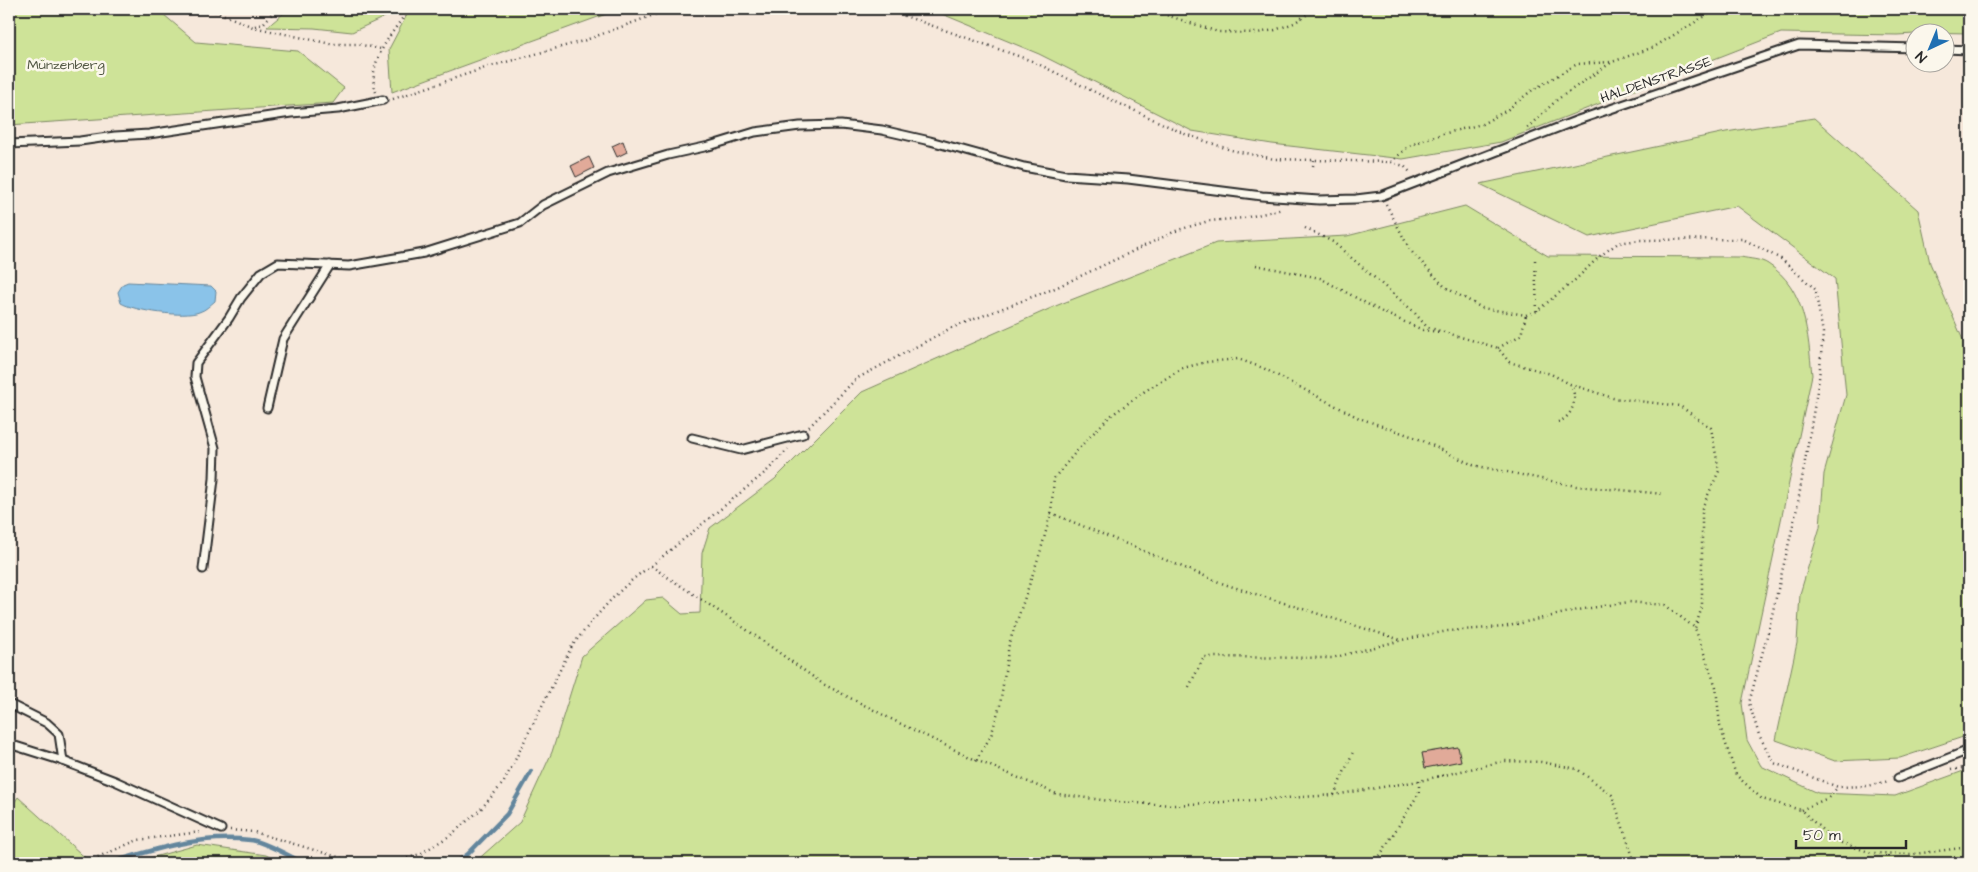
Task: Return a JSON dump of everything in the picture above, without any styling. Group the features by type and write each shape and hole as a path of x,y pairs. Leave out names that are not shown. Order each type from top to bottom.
{"lane":[{"name":"HALDENSTRASSE","path":"203,569 216,448 195,377 196,363 229,318 240,298 261,273 278,263 349,266 424,253 520,223 543,205 608,173 755,132 800,126 841,125 882,130 1024,167 1066,175 1128,179 1262,196 1319,200 1381,196 1578,120 1799,45 1906,48"},
{"path":"9,144 80,141 149,134 338,109 383,100"},
{"path":"267,408 283,340 296,316 330,264"},
{"path":"692,438 741,450 803,434"},
{"path":"9,704 48,723 59,734 63,761"},
{"path":"9,744 63,761 115,781 221,829"},
{"path":"1898,778 1969,750"}],"path":[{"path":"210,9 253,27 331,44 357,44 381,49"},
{"path":"253,27 263,24 276,9"},
{"path":"409,9 381,49 375,69 375,90 383,100 398,98 488,67 583,41 670,9"},
{"path":"885,9 1032,61 1102,96 1177,130 1231,150 1274,159 1391,162 1404,166 1412,174 1413,184"},
{"path":"1148,9 1218,32 1257,33 1275,30 1294,23 1315,9"},
{"path":"1169,16 1186,9"},
{"path":"1525,130 1558,99 1612,62 1654,47 1718,9"},
{"path":"1391,162 1409,146 1431,137 1482,124 1508,110 1531,91 1577,64 1612,62"},
{"path":"1313,166 1314,160"},
{"path":"1381,196 1410,250 1445,287 1482,308 1526,315 1537,311 1575,280 1600,256 1618,243 1640,240 1743,239 1780,259 1815,289 1823,333 1819,379 1796,508 1768,632 1749,702 1759,735 1774,764 1838,788 1868,786 1898,778"},
{"path":"393,863 420,854 451,834 480,810 504,782 572,646 632,578 651,566 767,471 856,378 951,328 1053,288 1178,230 1210,221 1244,218 1286,208"},
{"path":"1305,228 1333,242 1413,311 1428,327 1498,348 1509,362 1551,374 1570,384 1613,398 1680,406 1711,428 1719,471 1702,508 1702,607 1695,628"},
{"path":"1535,260 1537,311"},
{"path":"1256,265 1320,278 1382,312 1423,330 1449,333"},
{"path":"1498,348 1521,335 1526,315"},
{"path":"976,760 991,736 1000,706 1009,644 1040,552 1050,513 1054,478 1109,417 1145,391 1183,368 1207,362 1238,359 1263,368 1359,418 1417,438 1472,465 1576,486 1665,494"},
{"path":"1558,422 1564,420 1572,408 1575,393 1570,384"},
{"path":"1050,513 1224,584 1402,640"},
{"path":"651,566 750,632 823,684 976,760 1057,794 1117,802 1176,805 1334,795 1419,781 1504,761 1541,762 1576,769 1612,795 1635,863"},
{"path":"1190,687 1204,657 1332,658 1402,640 1448,631 1504,627 1578,610 1629,602 1665,605 1695,628 1716,688 1720,726 1736,775 1762,799 1800,810 1833,840 1872,853 1914,854 1969,847"},
{"path":"1334,795 1353,752"},
{"path":"1942,771 1969,767"},
{"path":"1373,863 1379,857 1419,793 1419,781"},
{"path":"1800,810 1828,798 1838,788"},
{"path":"84,863 138,840 221,829 254,832 358,863"}],"green space":[{"name":"Münzenberg","path":"9,9 157,9 196,42 298,51 344,88 333,103 9,125"},
{"path":"289,9 402,9 352,32 314,28 267,27"},
{"path":"410,9 620,9 392,92 389,49"},
{"path":"930,9 1969,9 1969,33 1956,33 1956,22 1906,22 1906,34 1781,33 1501,142 1403,159 1272,144 1192,131 1039,54"},
{"path":"1814,118 1918,210 1930,263 1969,354 1969,735 1900,758 1835,761 1776,740 1797,643 1800,594 1820,527 1824,474 1846,395 1835,279 1737,206 1589,237 1480,184 1726,132"},
{"path":"1465,206 1548,256 1741,257 1765,262 1781,274 1798,299 1803,314 1809,344 1812,375 1742,703 1747,740 1761,766 1818,793 1895,796 1969,769 1969,863 474,863 520,822 552,752 582,656 646,600 663,598 682,614 700,613 702,553 710,528 775,479 862,392 1058,305 1216,243 1347,236"},
{"path":"18,797 91,863 9,863 9,811"},
{"path":"197,845 266,855 281,863 132,863"}],"water":[{"path":"128,282 211,286 216,291 215,301 204,310 192,314 160,313 137,309 121,303 118,292 123,284"}],"building":[{"path":"623,141 627,152 617,157 612,146"},
{"path":"589,157 594,168 576,177 571,166"},
{"path":"1458,747 1461,761 1425,768 1422,753"}],"waterway":[{"path":"456,863 468,854 507,814 531,772"},
{"path":"110,863 179,844 214,839 250,840 262,843 303,863"}]}
